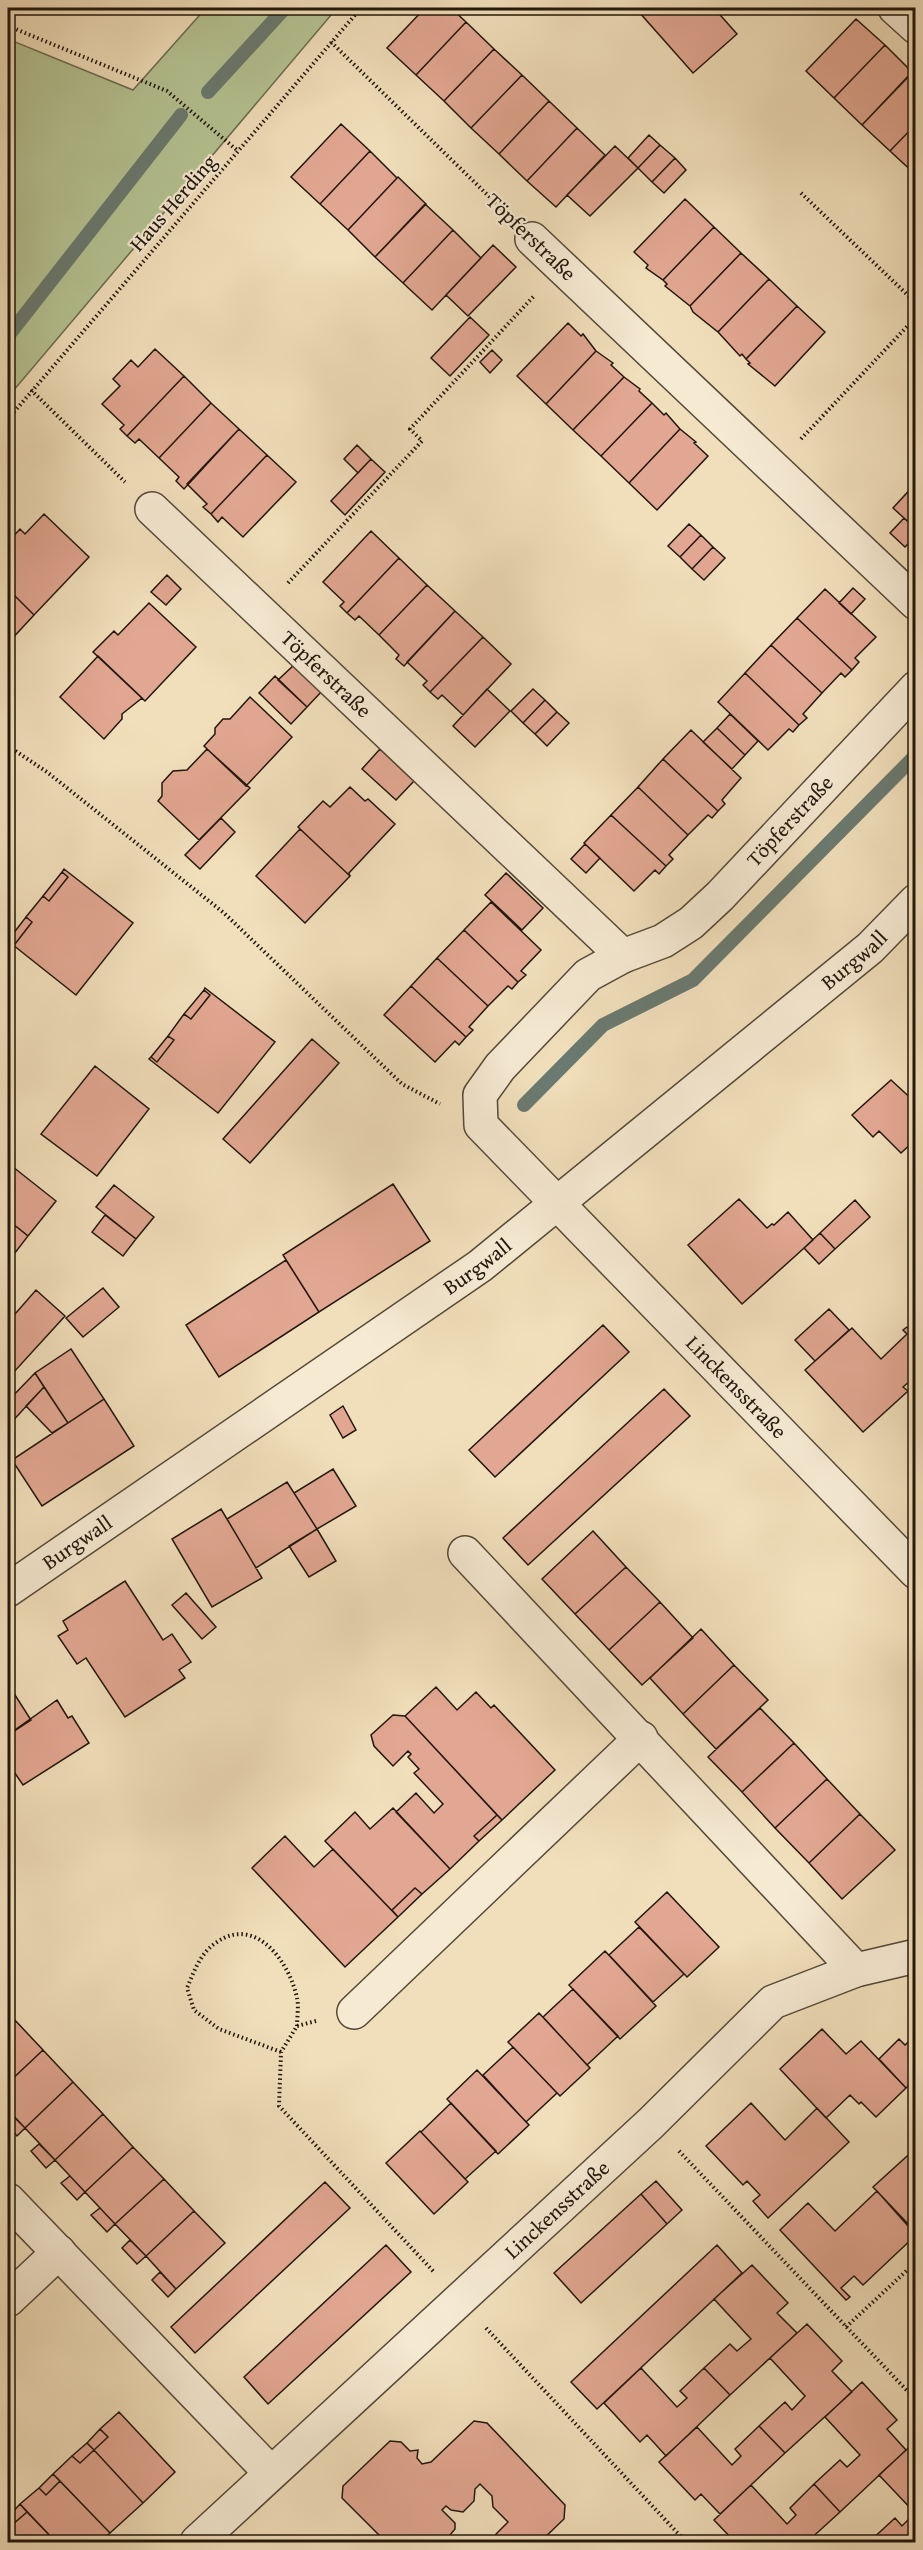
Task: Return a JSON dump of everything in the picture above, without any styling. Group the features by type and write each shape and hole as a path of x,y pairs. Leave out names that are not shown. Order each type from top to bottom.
{"street":[{"path":"895,8 915,27"},
{"name":"Töpferstraße","path":"532,239 915,603"},
{"name":"Töpferstraße","path":"152,509 623,956"},
{"name":"Töpferstraße","path":"481,1125 480,1095 500,1067 588,975 623,956 663,941 691,923 720,896 915,688"},
{"name":"Burgwall","path":"8,1590 480,1266 870,948 915,901"},
{"path":"481,1125 556,1203"},
{"name":"Linckensstraße","path":"556,1203 915,1572"},
{"path":"465,1553 641,1738 856,1970"},
{"path":"354,2012 641,1738"},
{"name":"Linckensstraße","path":"197,2542 270,2472 461,2301 651,2123 773,2002 856,1970 915,1956"},
{"path":"8,2200 270,2472"},
{"path":"8,2300 59,2252"}],"path":[{"name":"Haus Herding","path":"8,419 361,8"},
{"path":"8,26 167,91 238,151"},
{"name":"Töpferstraße","path":"331,42 532,239"},
{"path":"801,193 915,303"},
{"path":"261,612 422,441 410,429 561,267"},
{"path":"774,468 915,317"},
{"path":"31,390 152,509"},
{"path":"8,746 47,772 224,913 402,1084 481,1125"},
{"path":"281,2052 219,2029 194,2010 187,1988 197,1963 216,1942 231,1935 255,1937 272,1947 288,1972 298,1999 297,2026"},
{"path":"651,2123 915,2400"},
{"path":"846,2327 915,2262"}],"green space":[{"path":"206,8 337,8 8,397 8,39 133,90"}],"building":[{"path":"425,8 451,8 466,22 416,75 387,48"},
{"path":"644,8 714,8 737,34 693,73 639,12"},
{"path":"856,19 885,45 834,98 806,71"},
{"path":"466,22 494,49 444,101 416,75"},
{"path":"885,45 912,72 862,125 834,98"},
{"path":"494,49 522,75 471,128 444,101"},
{"path":"913,72 916,74 916,124 890,151 862,125"},
{"path":"522,75 549,101 499,154 471,128"},
{"path":"549,101 577,128 527,181 499,154"},
{"path":"341,124 370,151 320,204 291,177"},
{"path":"916,124 916,175 890,151"},
{"path":"577,128 605,155 556,207 527,181"},
{"path":"649,135 660,145 638,168 628,158"},
{"path":"660,145 675,158 652,182 638,168"},
{"path":"615,146 638,168 590,216 567,195"},
{"path":"370,151 397,178 348,230 320,204"},
{"path":"675,158 686,170 664,193 652,182"},
{"path":"398,177 426,204 375,257 348,230"},
{"path":"685,199 714,227 663,280 646,268 648,265 634,252"},
{"path":"425,204 453,230 403,283 375,257"},
{"path":"714,227 741,253 690,306 665,286 667,284 663,280"},
{"path":"453,230 481,258 432,310 403,283"},
{"path":"493,245 516,267 468,316 446,295"},
{"path":"741,253 769,279 718,332 693,312 690,306"},
{"path":"769,279 797,306 746,359 742,354 740,356 718,332"},
{"path":"797,306 825,332 775,386 748,364 750,363 746,359"},
{"path":"470,317 489,335 450,376 431,358"},
{"path":"568,323 581,336 583,334 596,351 546,404 517,376"},
{"path":"155,349 184,376 127,436 120,429 124,425 102,404 120,386 113,379 131,360 138,367"},
{"path":"492,350 502,360 490,373 480,362"},
{"path":"596,351 613,363 611,365 624,377 573,430 546,404"},
{"path":"184,376 211,403 159,458 139,439 135,443 127,436"},
{"path":"624,377 640,389 639,391 652,403 601,456 573,430"},
{"path":"211,403 239,429 184,489 176,481 179,477 159,458"},
{"path":"652,403 664,415 666,413 680,429 629,483 601,456"},
{"path":"239,429 267,455 211,514 203,507 207,504 187,484"},
{"path":"680,429 708,456 657,510 629,483"},
{"path":"357,445 371,459 358,473 344,459"},
{"path":"267,455 296,482 243,537 222,517 218,522 211,514"},
{"path":"371,459 385,472 345,515 331,501"},
{"path":"916,483 916,529 893,508"},
{"path":"44,514 89,557 34,615 8,589 8,550 11,548 8,542 20,529 25,534"},
{"path":"904,518 916,529 916,536 905,547 890,533"},
{"path":"689,524 701,535 680,557 668,546"},
{"path":"371,531 399,558 347,613 340,606 344,602 323,582"},
{"path":"701,535 713,547 692,569 680,557"},
{"path":"713,547 725,558 704,580 692,569"},
{"path":"399,558 427,585 379,635 359,616 355,620 347,613"},
{"path":"167,575 181,589 166,605 151,592"},
{"path":"427,585 455,611 404,666 396,659 399,655 379,635"},
{"path":"853,588 865,599 851,614 839,603"},
{"path":"8,589 34,615 8,643"},
{"path":"825,589 876,637 855,658 859,662 852,670 797,618"},
{"path":"149,603 196,647 145,701 93,652 114,631 118,635"},
{"path":"455,611 483,637 430,692 423,685 427,681 407,662"},
{"path":"797,618 852,670 845,677 841,673 822,693 771,645"},
{"path":"483,637 511,664 463,715 442,695 438,699 430,692"},
{"path":"771,645 822,693 803,714 807,718 799,725 745,673"},
{"path":"98,656 142,698 122,714 122,719 104,739 60,697"},
{"path":"295,664 323,690 307,707 278,680"},
{"path":"745,673 799,725 793,732 789,729 768,750 718,702"},
{"path":"275,676 307,707 291,724 259,693"},
{"path":"487,689 510,711 475,747 453,726"},
{"path":"533,689 545,700 523,723 511,711"},
{"path":"250,697 292,737 246,786 204,746 215,734 215,728 223,719 230,719"},
{"path":"545,700 557,712 535,734 523,723"},
{"path":"557,712 569,723 547,746 535,734"},
{"path":"730,714 758,741 745,755 717,728"},
{"path":"717,728 745,755 732,769 703,742"},
{"path":"691,730 741,778 722,800 725,804 718,811 663,759"},
{"path":"207,749 250,788 199,840 158,801 162,796 162,783 173,771 187,770"},
{"path":"380,749 414,781 396,800 362,769"},
{"path":"663,759 718,811 712,818 708,815 688,835 638,787"},
{"path":"350,787 365,801 368,799 395,824 349,873 350,876 298,827 323,801 330,807"},
{"path":"638,787 688,835 669,855 673,859 666,866 611,815"},
{"path":"611,815 666,866 659,874 655,870 634,891 584,843"},
{"path":"221,818 235,832 200,869 185,855"},
{"path":"300,829 350,876 305,923 256,876"},
{"path":"585,844 600,858 586,873 571,859"},
{"path":"64,869 133,923 76,995 8,941 15,944 32,922 26,917 43,896 49,901 68,877 62,872"},
{"path":"62,872 68,877 49,901 43,896"},
{"path":"506,873 543,908 522,930 485,895"},
{"path":"491,902 541,950 521,971 526,975 518,982 464,930"},
{"path":"26,917 32,922 15,944 9,939"},
{"path":"464,930 518,982 512,989 508,986 488,1006 437,958"},
{"path":"437,958 488,1006 469,1027 473,1030 466,1037 411,986"},
{"path":"411,986 466,1037 459,1045 455,1041 435,1062 384,1015"},
{"path":"205,988 275,1042 218,1113 149,1059 151,1057 157,1062 174,1040 168,1036 184,1014 191,1019 210,995 204,990"},
{"path":"204,990 210,995 191,1019 184,1014"},
{"path":"168,1036 174,1040 157,1062 151,1057"},
{"path":"312,1039 339,1063 250,1163 223,1139"},
{"path":"95,1066 149,1109 97,1176 41,1134"},
{"path":"891,1080 916,1103 916,1143 914,1141 901,1153 879,1131 873,1137 852,1115"},
{"path":"8,1163 56,1201 28,1236 8,1220"},
{"path":"393,1184 430,1241 319,1312 283,1255"},
{"path":"114,1185 154,1217 136,1239 96,1207"},
{"path":"739,1199 767,1228 774,1225 788,1212 813,1240 742,1304 688,1245"},
{"path":"855,1200 870,1217 835,1249 820,1233"},
{"path":"105,1215 136,1239 123,1256 92,1232"},
{"path":"8,1220 28,1236 8,1262"},
{"path":"820,1233 835,1249 819,1264 804,1248"},
{"path":"286,1260 319,1312 219,1377 186,1325"},
{"path":"103,1288 119,1307 83,1337 66,1318"},
{"path":"36,1290 65,1316 13,1373 8,1368 8,1322"},
{"path":"829,1309 849,1330 815,1361 795,1340"},
{"path":"603,1325 629,1352 495,1477 469,1450"},
{"path":"907,1327 916,1336 916,1376 903,1387 908,1391 863,1432 805,1370 852,1328 881,1359 907,1334 903,1330"},
{"path":"71,1349 104,1399 68,1423 35,1373"},
{"path":"35,1373 44,1387 8,1426 8,1401"},
{"path":"44,1387 68,1423 52,1433 26,1406"},
{"path":"664,1389 690,1416 528,1565 503,1538"},
{"path":"104,1399 134,1446 42,1506 12,1460"},
{"path":"343,1406 356,1430 343,1438 330,1415"},
{"path":"333,1469 356,1506 317,1529 294,1493"},
{"path":"287,1482 317,1529 256,1568 227,1519"},
{"path":"221,1509 262,1578 212,1607 172,1539"},
{"path":"317,1529 336,1561 309,1577 289,1546"},
{"path":"593,1531 626,1567 575,1614 542,1579"},
{"path":"626,1567 660,1602 609,1650 575,1614"},
{"path":"125,1581 163,1640 172,1634 191,1662 179,1670 185,1678 125,1717 86,1658 77,1664 58,1636 68,1630 63,1621"},
{"path":"186,1593 216,1627 202,1639 172,1605"},
{"path":"660,1602 693,1638 642,1685 609,1650"},
{"path":"701,1629 734,1665 683,1714 650,1678"},
{"path":"734,1665 768,1700 716,1749 683,1714"},
{"path":"8,1684 31,1720 8,1735"},
{"path":"436,1687 457,1710 476,1692 491,1708 494,1705 555,1770 502,1820 405,1716"},
{"path":"57,1700 68,1718 72,1716 89,1743 23,1785 8,1763 8,1735"},
{"path":"760,1708 794,1743 742,1792 708,1757"},
{"path":"393,1715 405,1716 497,1815 474,1836 479,1841 450,1869 396,1812 416,1793 434,1813 443,1804 414,1773 419,1769 408,1757 411,1754 408,1751 393,1766 374,1746 371,1735"},
{"path":"794,1743 827,1779 775,1828 742,1792"},
{"path":"827,1779 860,1814 809,1863 775,1828"},
{"path":"393,1808 450,1869 422,1894 415,1888 392,1910 398,1917 325,1841 355,1812 370,1829"},
{"path":"860,1814 895,1850 842,1899 809,1863"},
{"path":"497,1815 502,1820 479,1841 474,1836"},
{"path":"285,1836 314,1867 333,1849 398,1917 345,1967 252,1868"},
{"path":"415,1888 422,1894 398,1917 392,1910"},
{"path":"667,1892 719,1947 687,1977 635,1922"},
{"path":"639,1927 684,1974 653,2002 609,1955"},
{"path":"605,1951 656,2006 620,2039 569,1985"},
{"path":"573,1989 618,2036 587,2065 543,2017"},
{"path":"539,2013 590,2068 560,2096 508,2042"},
{"path":"12,2017 43,2050 8,2083 8,2022"},
{"path":"822,2029 846,2054 861,2041 906,2088 876,2117 850,2095 826,2118 780,2069"},
{"path":"916,2035 916,2079 906,2088 879,2059 899,2039 905,2045"},
{"path":"513,2047 557,2093 526,2122 483,2075"},
{"path":"43,2050 73,2082 25,2128 8,2110 8,2083"},
{"path":"477,2070 529,2125 498,2154 447,2099"},
{"path":"73,2082 103,2114 55,2160 25,2128"},
{"path":"451,2103 496,2151 465,2179 421,2132"},
{"path":"751,2103 785,2140 817,2108 849,2142 768,2218 753,2201 760,2195 747,2181 743,2185 706,2146"},
{"path":"9,2112 25,2128 17,2136 8,2126"},
{"path":"103,2114 133,2147 85,2192 55,2160"},
{"path":"420,2131 468,2182 434,2214 386,2163"},
{"path":"39,2144 55,2160 46,2168 31,2151"},
{"path":"133,2147 164,2179 115,2224 85,2192"},
{"path":"916,2148 916,2223 911,2227 873,2187"},
{"path":"70,2176 85,2192 77,2200 61,2183"},
{"path":"164,2179 194,2211 146,2256 115,2224"},
{"path":"656,2181 682,2210 667,2224 641,2194"},
{"path":"325,2182 350,2208 195,2353 171,2327"},
{"path":"877,2191 916,2235 863,2285 854,2276 841,2288 850,2297 846,2300 780,2230 808,2203 835,2231"},
{"path":"641,2194 667,2224 581,2303 554,2273"},
{"path":"100,2208 115,2224 107,2232 91,2215"},
{"path":"194,2211 225,2243 176,2289 146,2256"},
{"path":"130,2240 146,2256 137,2264 122,2248"},
{"path":"386,2245 411,2272 268,2404 244,2377"},
{"path":"717,2245 742,2273 597,2409 571,2382"},
{"path":"752,2265 788,2303 777,2313 797,2333 730,2395 704,2368 730,2344 737,2351 751,2339 714,2299"},
{"path":"160,2272 176,2289 168,2297 152,2280"},
{"path":"807,2324 842,2361 832,2371 852,2392 785,2453 759,2426 785,2402 792,2410 805,2396 770,2358"},
{"path":"641,2368 677,2407 687,2398 680,2391 704,2368 730,2395 666,2456 647,2435 640,2442 604,2403"},
{"path":"862,2382 897,2420 887,2429 906,2450 840,2512 814,2484 840,2460 847,2467 860,2455 825,2417"},
{"path":"119,2412 175,2472 143,2503 94,2450 108,2437 100,2429"},
{"path":"474,2421 487,2423 565,2505 564,2519 540,2542 495,2542 496,2534 508,2522 493,2507 492,2496 480,2484 475,2489 474,2501 463,2512 451,2510 446,2506 442,2510 455,2523 455,2529 450,2535 457,2542 386,2542 342,2498 343,2486 390,2441 401,2442 410,2451 418,2450 417,2458 422,2464 431,2462"},
{"path":"759,2426 785,2453 720,2514 701,2494 695,2500 659,2462 697,2427 732,2465 741,2456 735,2449"},
{"path":"100,2429 108,2437 94,2450 87,2443"},
{"path":"916,2441 916,2542 869,2542 895,2518 902,2526 915,2513 879,2475"},
{"path":"87,2443 94,2450 80,2463 72,2456"},
{"path":"94,2450 143,2503 110,2533 53,2474 72,2456 80,2463"},
{"path":"53,2474 60,2481 46,2495 39,2488"},
{"path":"60,2481 110,2533 100,2542 56,2542 20,2504 39,2488 46,2495"},
{"path":"814,2484 840,2512 807,2542 735,2542 714,2520 751,2485 787,2524 796,2515 790,2508"},
{"path":"20,2504 27,2512 12,2525 8,2517"},
{"path":"27,2512 56,2542 8,2542 8,2521 12,2525"}],"waterway":[{"path":"208,92 285,8"},
{"path":"8,336 181,115"},
{"path":"524,1105 603,1025 693,980 916,755"}]}
